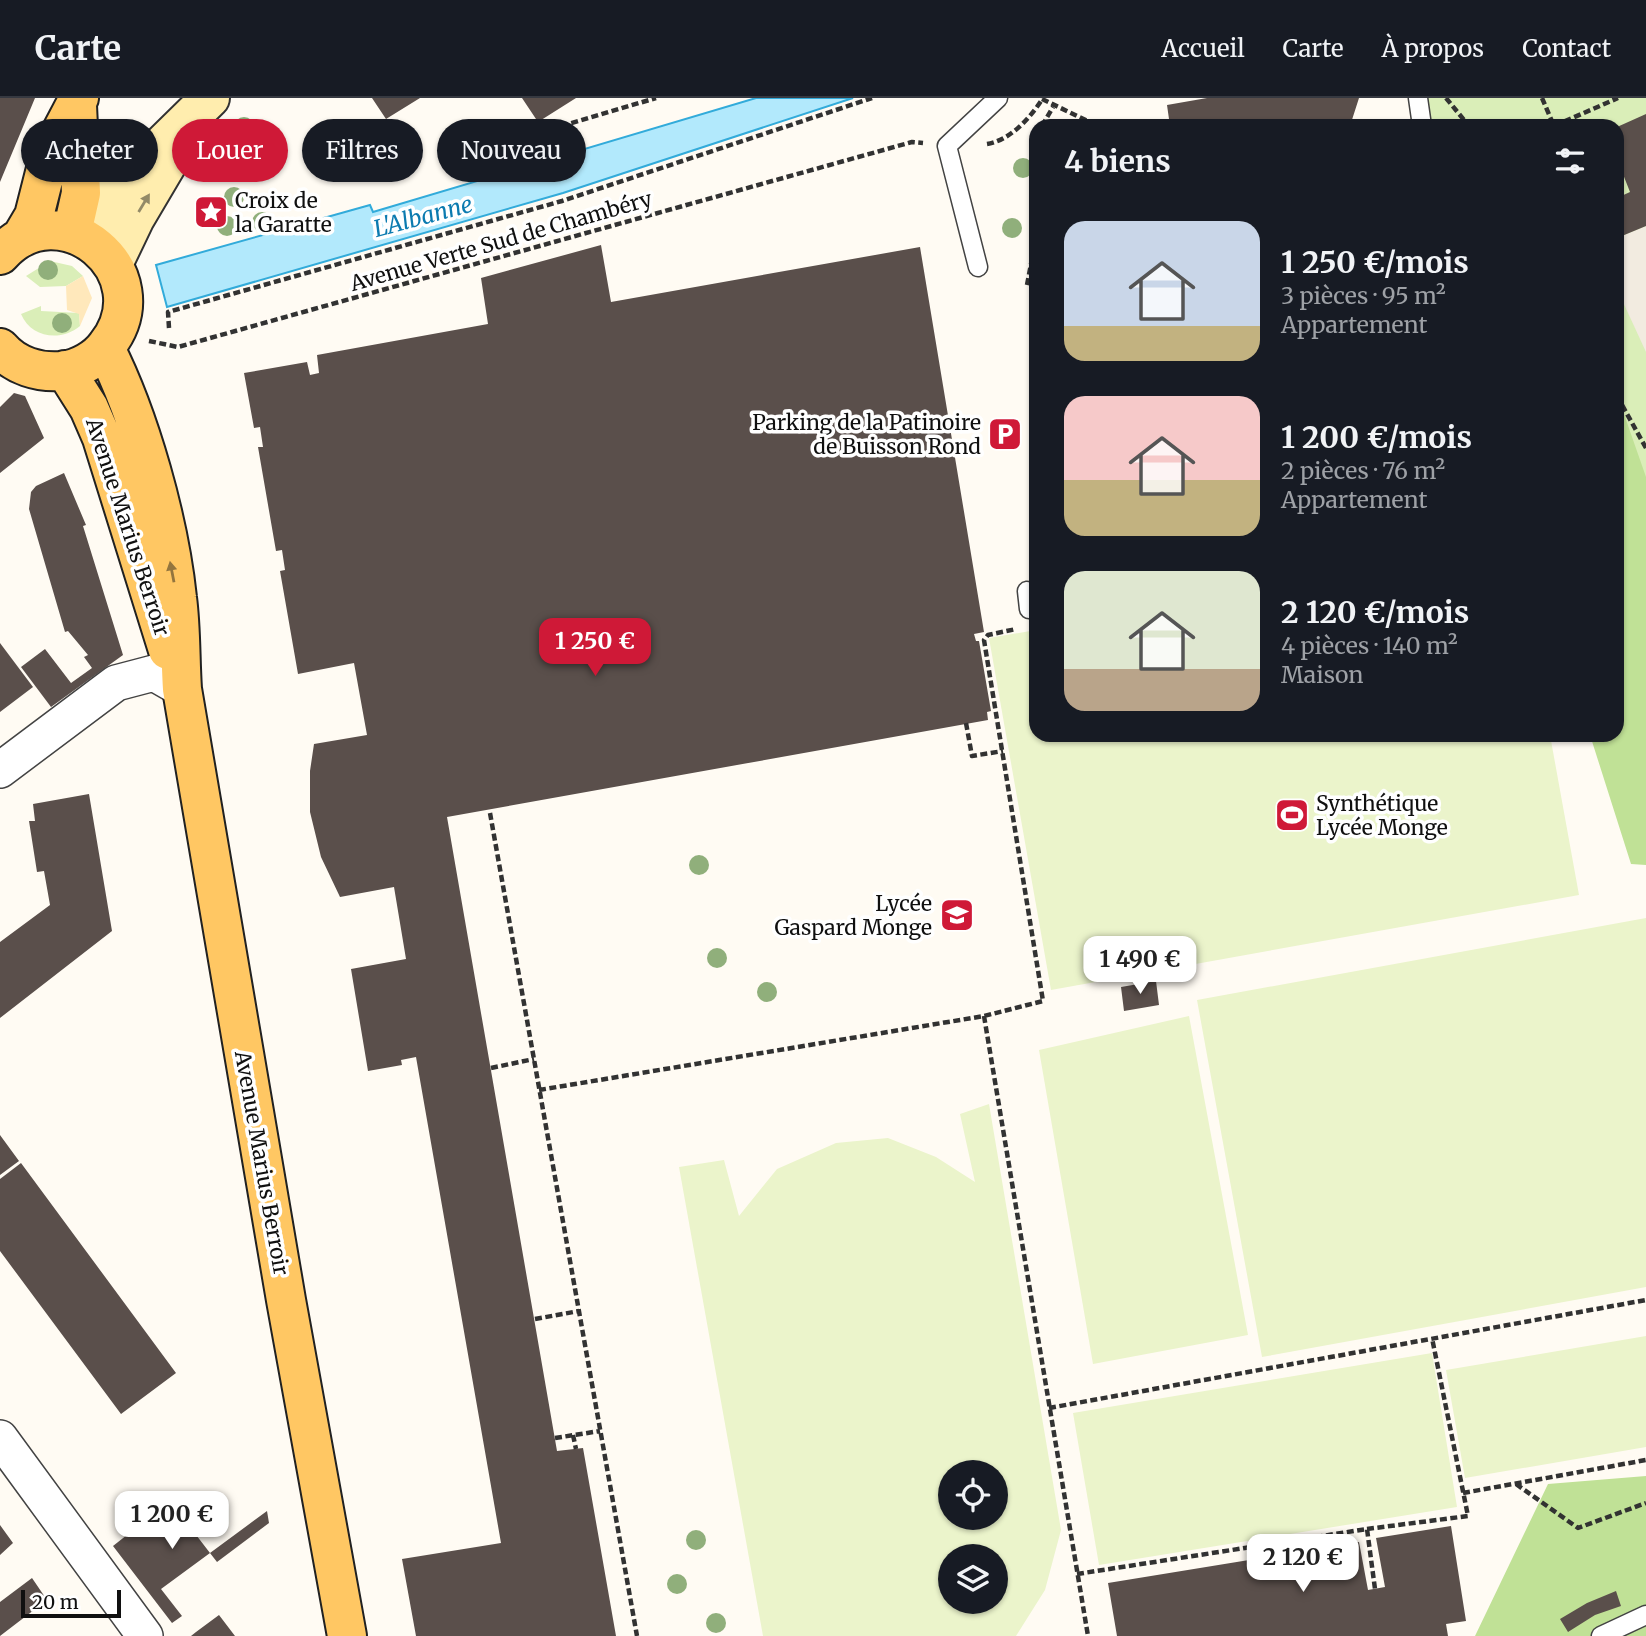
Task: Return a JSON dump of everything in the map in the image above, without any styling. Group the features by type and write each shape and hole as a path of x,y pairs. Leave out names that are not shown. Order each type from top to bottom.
{"main road":[{"path":"77,235 81,192 78,100"},
{"path":"10,246 34,216 50,153 78,100"},
{"path":"77,235 105,201 205,103"},
{"path":"113,264 135,218 205,103"},
{"path":"7,364 42,371 65,370 87,362 109,342 122,314 123,296 113,264 99,247 77,235 37,232 10,246"},
{"name":"Avenue Marius Berroir","path":"109,342 137,428 164,529 177,597 182,688 285,1300 347,1636"},
{"name":"Avenue Marius Berroir","path":"65,370 89,408 102,438 151,601 182,688"}],"street":[{"path":"0,769 116,684 154,673 182,688"},
{"path":"0,1438 145,1636"}],"lane":[{"path":"978,267 947,146 999,98"},
{"path":"1418,98 1421,119"},
{"path":"1601,1636 1646,1615"}],"path":[{"path":"585,119 656,98"},
{"path":"169,328 169,312 562,201 872,98"},
{"path":"1446,98 1463,119"},
{"path":"1542,98 1551,119"},
{"path":"1570,119 1618,98"},
{"path":"1042,99 1082,119"},
{"name":"Avenue Verte Sud de Chambéry","path":"109,342 178,347 912,142 973,147 994,143 1013,131 1042,99"},
{"path":"1046,119 1054,107"},
{"path":"1624,410 1645,450"},
{"path":"539,1090 984,1016 1043,1000 984,640 988,635 1028,627 1028,600"},
{"path":"966,723 972,756 1003,751"},
{"path":"490,813 637,1636"},
{"path":"984,1016 1088,1636"},
{"path":"491,1068 534,1059"},
{"path":"1049,1408 1646,1300"},
{"path":"535,1319 579,1311"},
{"path":"1077,1574 1468,1516 1432,1339"},
{"path":"555,1438 600,1431"},
{"path":"573,1435 576,1449"},
{"path":"1463,1493 1646,1460"},
{"path":"1515,1483 1578,1528 1646,1503"},
{"path":"1367,1529 1375,1589"}],"green space":[{"path":"1408,98 1646,98 1646,652 1624,634 1624,119 1416,119"},
{"path":"50,261 72,266 83,276 66,286 40,287 26,276"},
{"path":"41,306 41,311 79,313 80,326 56,336 39,333 21,314"},
{"path":"1624,414 1646,477 1646,865 1631,864 1592,742 1624,742"},
{"name":"Synthétique Lycée Monge","path":"1029,631 1029,742 1551,742 1579,895 1051,990 989,638"},
{"path":"1646,918 1646,1287 1262,1357 1197,1000"},
{"path":"1189,1016 1248,1335 1093,1364 1039,1050"},
{"path":"989,1104 1061,1530 1045,1590 1016,1636 763,1636 679,1167 724,1160 739,1216 777,1169 836,1143 888,1138 936,1157 975,1182 960,1114"},
{"path":"1646,1336 1646,1447 1465,1478 1446,1370"},
{"path":"1432,1353 1457,1507 1099,1565 1073,1413"},
{"path":"1646,1476 1646,1636 1475,1636 1548,1484"}],"sand":[{"path":"83,276 92,298 80,326 79,314 67,310 66,286"}],"shaded area":[{"path":"1646,226 1646,352 1624,304 1624,235"}],"water":[{"name":"L'Albanne","path":"756,98 853,98 563,193 167,307 156,265 370,205 373,212 474,182 586,182 586,149"}],"building":[{"path":"0,98 35,98 26,119 21,119 21,132 0,182"},
{"path":"372,98 420,98 386,119"},
{"path":"522,98 576,98 543,119 536,119"},
{"path":"1207,98 1359,98 1352,119 1169,119 1167,105"},
{"path":"1646,114 1646,226 1624,235 1624,195 1630,192 1624,177 1624,124"},
{"path":"601,245 611,302 920,247 984,632 974,634 976,641 979,641 991,711 987,712 988,720 447,817 557,1451 583,1448 616,1636 416,1636 402,1559 501,1543 416,1057 401,1060 402,1065 368,1071 351,969 406,959 394,887 340,897 321,857 310,812 310,771 314,744 367,735 354,663 298,674 280,571 285,570 282,550 276,551 258,447 263,447 260,427 254,428 244,373 307,362 310,375 319,373 317,355 488,324 481,278"},
{"path":"14,393 25,396 44,438 0,473 0,407"},
{"path":"64,473 86,525 83,526 123,655 51,707 21,667 45,649 71,683 92,668 84,657 88,655 68,631 65,632 29,509 31,492 36,486"},
{"path":"0,643 33,687 0,712"},
{"path":"89,794 112,931 0,1018 0,942 50,905 44,871 37,872 29,821 35,821 33,804"},
{"path":"1156,981 1159,1005 1124,1011 1121,987"},
{"path":"0,1135 19,1161 0,1175"},
{"path":"21,1163 176,1373 121,1414 0,1251 0,1179"},
{"path":"170,1501 210,1553 161,1589 182,1616 172,1623 113,1546"},
{"path":"267,1511 269,1523 217,1562 210,1553"},
{"path":"0,1525 13,1543 0,1555"},
{"path":"1451,1526 1466,1621 1446,1624 1448,1636 1117,1636 1108,1583 1359,1542 1368,1590 1385,1587 1376,1538"},
{"path":"32,1578 47,1600 0,1636 0,1602"},
{"path":"1616,1591 1621,1606 1595,1615 1568,1632 1560,1619 1587,1603"},
{"path":"219,1615 235,1636 191,1636 196,1632"}],"place":[{"name":"Croix de la Garatte","path":"211,212"},
{"name":"Parking de la Patinoire de Buisson Rond","path":"1005,434"},
{"name":"Synthétique Lycée Monge","path":"1292,815"},
{"name":"Lycée Gaspard Monge","path":"957,915"}]}
